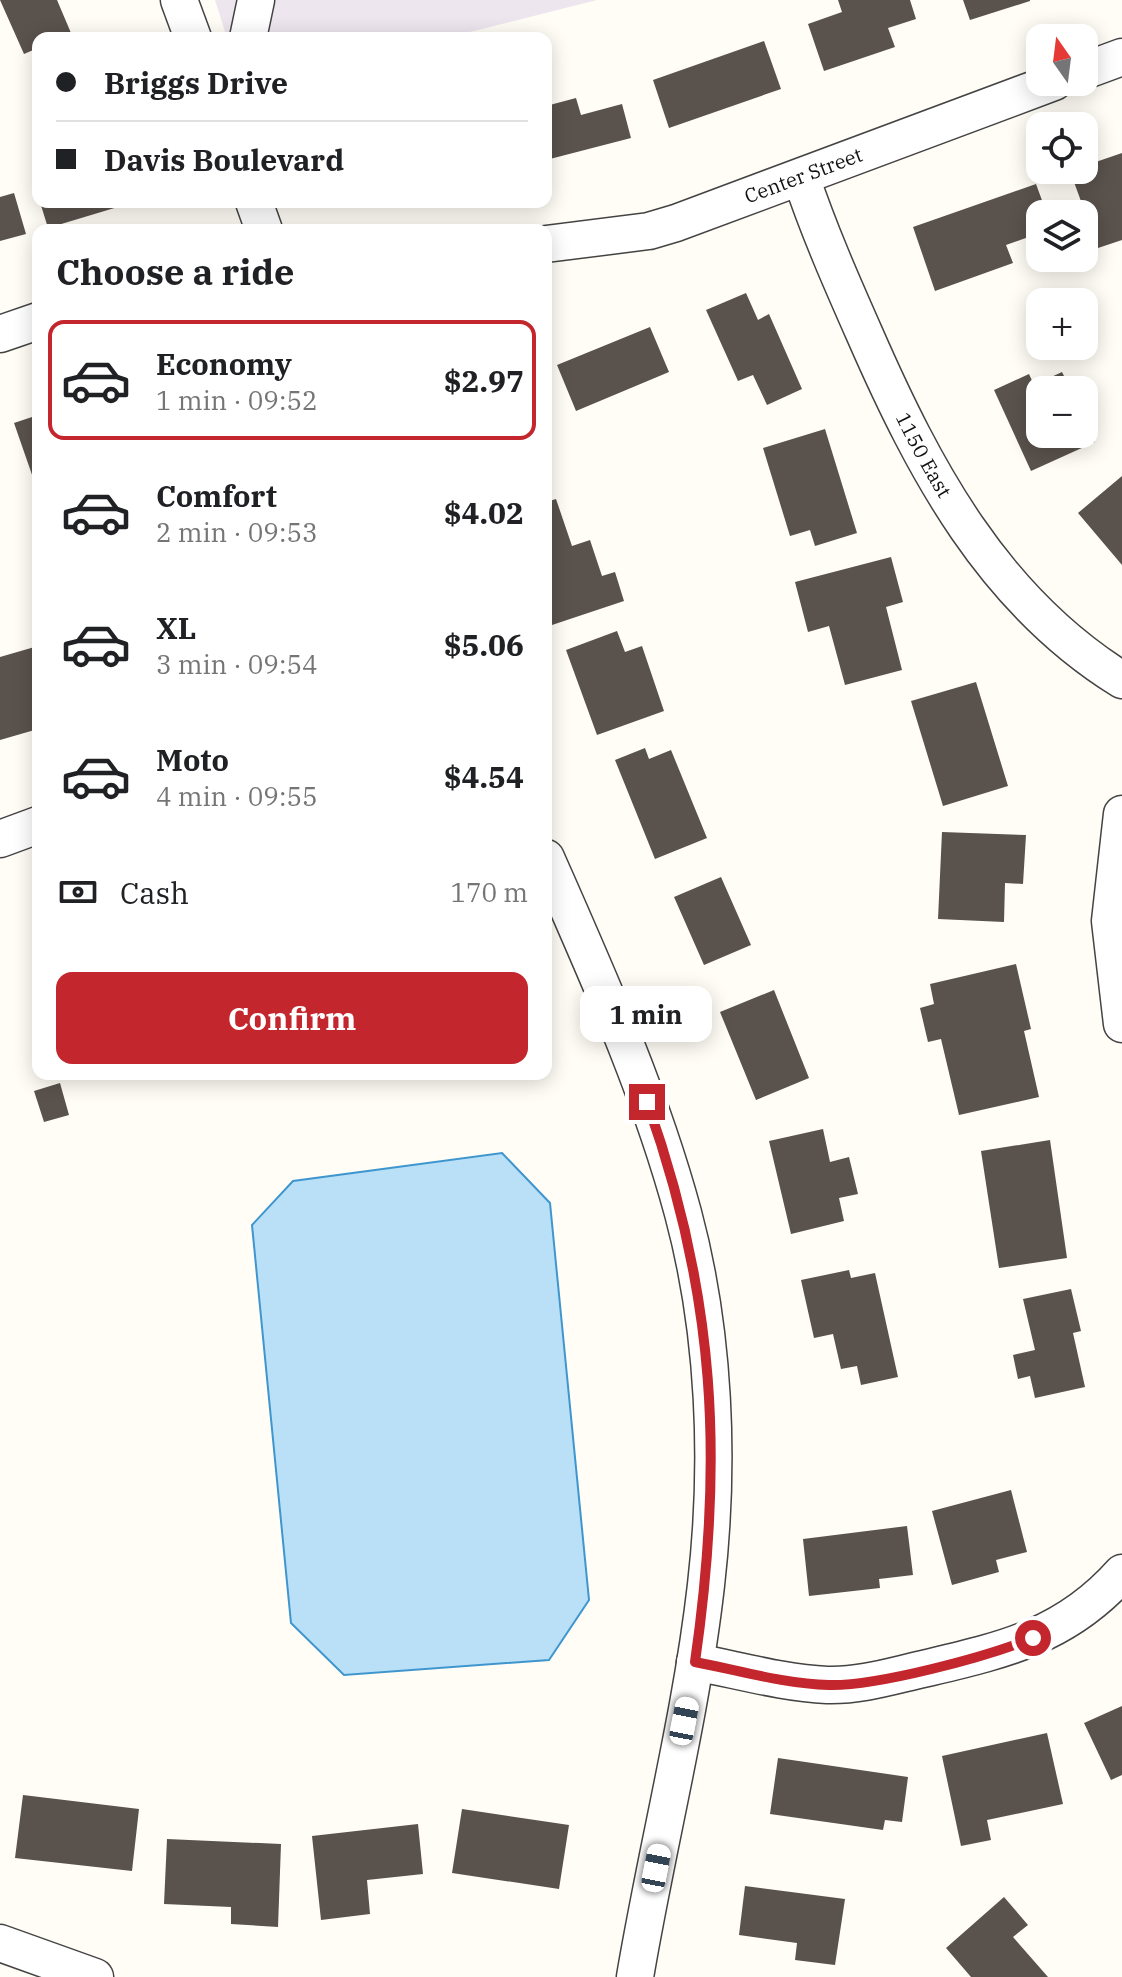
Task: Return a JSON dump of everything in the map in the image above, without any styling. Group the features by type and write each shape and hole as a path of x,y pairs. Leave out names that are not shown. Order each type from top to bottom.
{"street":[{"path":"179,0 191,32"},
{"path":"249,32 256,0"},
{"path":"1098,66 1122,57"},
{"name":"Center Street","path":"552,243 649,231 1026,93"},
{"name":"1150 East","path":"801,177 823,241 896,408 944,498 972,539 1032,608 1073,646 1122,680"},
{"path":"0,334 32,323"},
{"path":"1121,1015 1110,921 1116,842 1122,814"},
{"path":"0,839 32,827"},
{"path":"552,872 613,1014 653,1120 684,1215 710,1368 713,1443 706,1584 695,1662 635,1977"},
{"path":"695,1662 809,1683 868,1682 985,1654 1048,1632 1076,1616 1122,1573"},
{"path":"0,1943 95,1977"}],"shaded area":[{"path":"215,0 597,0 470,32 225,32"}],"water":[{"path":"502,1153 550,1203 589,1600 549,1660 344,1675 291,1623 252,1225 293,1181"}],"building":[{"path":"0,0 57,0 71,32 32,32 32,51 24,54"},
{"path":"838,0 910,0 916,19 888,28 895,47 824,71 808,24 842,12"},
{"path":"963,0 1030,0 1030,1 970,20"},
{"path":"764,41 781,89 669,128 653,80"},
{"path":"576,98 581,115 622,104 631,138 552,158 552,104"},
{"path":"1122,153 1122,240 1098,248 1098,200 1081,200 1075,184 1098,184 1098,161"},
{"path":"1036,184 1042,200 1026,200 1026,238 1006,245 1013,263 935,291 913,227"},
{"path":"14,193 26,234 0,241 0,197"},
{"path":"42,208 114,208 61,224 47,224"},
{"path":"746,293 758,320 769,314 802,389 767,405 753,375 738,381 706,310"},
{"path":"650,327 669,372 576,411 557,365"},
{"path":"1029,374 1026,376 1026,448 1082,448 1031,471 994,390"},
{"path":"32,417 32,475 14,423"},
{"path":"825,429 857,533 815,546 810,530 790,536 763,448"},
{"path":"1122,476 1122,565 1078,513"},
{"path":"556,499 572,546 590,540 602,576 615,572 624,601 552,625 552,500"},
{"path":"891,557 903,602 886,607 902,670 845,685 829,626 808,632 795,582"},
{"path":"617,631 625,652 642,646 664,711 597,735 566,650"},
{"path":"32,648 32,731 0,740 0,657"},
{"path":"976,682 1008,786 943,806 911,701"},
{"path":"645,748 649,759 671,750 707,838 655,859 615,760"},
{"path":"942,832 1026,835 1023,884 1005,883 1004,922 938,919"},
{"path":"721,877 751,945 704,965 674,897"},
{"path":"1016,964 1031,1029 1024,1031 1039,1097 959,1115 941,1039 928,1042 920,1008 934,1004 930,984"},
{"path":"774,990 809,1078 756,1100 720,1012"},
{"path":"60,1083 69,1115 44,1122 34,1091"},
{"path":"823,1129 830,1162 849,1157 858,1194 839,1198 844,1221 791,1234 769,1141"},
{"path":"1050,1140 1067,1258 999,1268 981,1151"},
{"path":"849,1270 851,1278 875,1273 898,1377 861,1385 857,1366 841,1369 833,1334 814,1338 801,1280"},
{"path":"1071,1289 1081,1331 1073,1333 1085,1387 1035,1398 1030,1376 1018,1379 1013,1355 1035,1350 1023,1299"},
{"path":"1011,1490 1027,1552 996,1560 999,1572 952,1585 932,1511"},
{"path":"907,1526 913,1575 879,1579 880,1588 809,1596 803,1539"},
{"path":"1122,1706 1122,1775 1111,1780 1084,1723"},
{"path":"1047,1733 1063,1804 987,1820 991,1840 961,1846 942,1756"},
{"path":"778,1758 908,1777 902,1822 885,1820 883,1830 770,1814"},
{"path":"23,1795 139,1809 132,1871 15,1858"},
{"path":"462,1809 569,1825 559,1889 452,1873"},
{"path":"418,1824 423,1874 367,1880 370,1914 321,1920 312,1836"},
{"path":"167,1839 281,1844 278,1927 231,1924 231,1907 164,1904"},
{"path":"745,1886 845,1899 835,1965 795,1960 797,1943 739,1935"},
{"path":"1004,1897 1028,1925 1013,1937 1048,1977 971,1977 946,1948"}],"route":[{"path":"647,1102 684,1215 710,1368 713,1443 711,1514 706,1584 695,1662 809,1683 848,1684 985,1654 1033,1638"}]}
